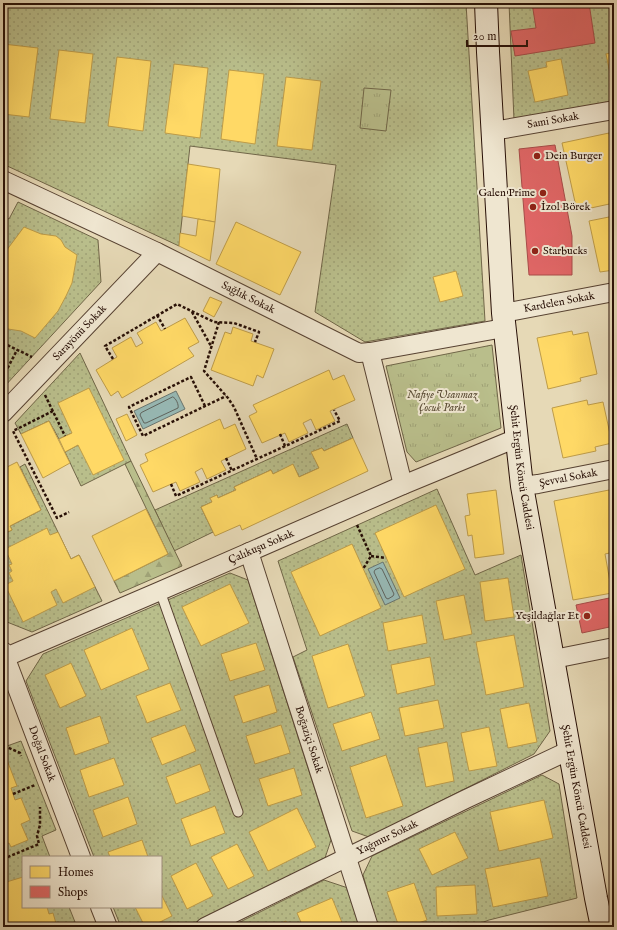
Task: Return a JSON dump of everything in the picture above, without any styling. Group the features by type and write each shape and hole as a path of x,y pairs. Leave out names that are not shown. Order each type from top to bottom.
{"street":[{"name":"Şehit Ergün Köncü Caddesi","path":"486,3 504,321 522,486 602,927"},
{"name":"Sami Sokak","path":"493,131 614,110"},
{"name":"Sağlık Sokak","path":"3,180 157,252 359,353 370,352 504,321"},
{"name":"Sarayönü Sokak","path":"3,413 157,252"},
{"name":"Kardelen Sokak","path":"504,321 614,292"},
{"path":"370,352 403,485"},
{"name":"Çalıkuşu Sokak","path":"4,654 160,591 403,485 517,438"},
{"name":"Şevval Sokak","path":"522,486 614,469"},
{"name":"Boğaziçi Sokak","path":"249,552 369,927"},
{"path":"554,659 614,647"},
{"name":"Doğal Sokak","path":"4,654 81,856"},
{"name":"Yağmur Sokak","path":"205,927 466,799 570,750"},
{"path":"100,908 108,927"}],"lane":[{"path":"160,591 238,812"}],"path":[{"path":"3,221 5,217"},
{"path":"113,359 105,346 177,304 214,322 234,323 259,332 255,342"},
{"path":"199,315 201,311"},
{"path":"192,312 211,346"},
{"path":"158,315 165,329"},
{"path":"219,322 204,371 234,407 257,459"},
{"path":"3,343 32,357"},
{"path":"3,377 17,350"},
{"path":"205,406 191,377 129,407 143,436 226,396"},
{"path":"44,392 65,436"},
{"path":"171,484 176,496 232,471 340,421 334,410"},
{"path":"53,411 13,431 57,518 69,512"},
{"path":"280,434 285,446"},
{"path":"226,458 232,471"},
{"path":"357,525 371,556"},
{"path":"371,556 386,558"},
{"path":"363,569 371,556"},
{"path":"3,740 7,747 20,753 22,760"},
{"path":"30,780 32,786"},
{"path":"3,859 39,844 36,836 40,825 40,807 38,800"}],"green space":[{"path":"3,3 466,3 485,321 365,342 315,312 336,165 190,146 179,246 3,164"},
{"path":"509,3 614,3 614,102 514,120"},
{"path":"364,88 391,90 386,131 360,128"},
{"path":"18,202 98,240 101,282 3,388 3,216 9,219"},
{"name":"Nafiye Usanmaz Çocuk Parkı","path":"492,345 501,428 416,462 407,452 386,366"},
{"path":"80,353 131,461 81,486 65,452 78,445 72,433 59,439 49,421 21,434 15,423"},
{"path":"347,424 353,438 324,451 322,448 312,452 319,468 299,477 293,465 273,474 271,470 234,487 236,490 218,498 217,495 211,498 212,502 201,507 213,532 174,551 155,510"},
{"path":"131,461 182,566 120,593 114,581 168,554 125,464"},
{"path":"25,464 71,559 79,555 102,601 32,632 7,622 3,612 3,534 12,530 10,526 41,510 20,467"},
{"path":"437,489 475,575 521,555 550,731 534,754 369,837 352,831 293,657 307,650 278,561"},
{"path":"230,573 248,580 331,840 325,858 186,927 121,927 113,908 162,908 162,856 94,856 26,681 43,654"},
{"path":"3,734 7,746 21,741 56,830 42,836 50,856 22,856 22,908 69,908 77,927 3,927"},
{"path":"542,775 559,784 577,898 489,920 470,927 378,927 363,875 372,856"},
{"path":"324,880 348,888 360,927 230,927"}],"water":[{"path":"176,391 185,409 143,429 134,411"},
{"path":"383,562 400,598 385,605 368,569"}],"building: Homes":[{"path":"3,44 38,48 29,117 3,114"},
{"path":"59,50 93,54 85,123 50,119"},
{"path":"614,52 614,88 613,88 606,54"},
{"path":"117,57 151,61 143,131 108,126"},
{"path":"561,59 568,95 535,102 528,71 547,67 546,62"},
{"path":"174,64 208,68 200,138 165,133"},
{"path":"229,70 264,74 255,144 221,139"},
{"path":"286,77 321,81 312,150 277,146"},
{"path":"609,133 614,158 614,203 577,211 562,143"},
{"path":"188,164 220,169 215,222 182,216"},
{"path":"614,216 614,270 600,272 589,221"},
{"path":"198,219 215,222 210,261 179,246 180,233 196,236"},
{"path":"236,222 301,252 280,295 216,264"},
{"path":"24,227 41,234 56,236 61,240 65,247 77,255 72,283 66,296 58,311 35,338 21,331 8,329 3,326 3,255"},
{"path":"456,271 463,296 440,302 433,277"},
{"path":"210,297 222,302 214,317 203,311"},
{"path":"185,318 199,342 188,348 194,356 122,398 118,391 111,396 96,370 117,357 112,348 131,337 136,347 143,343 137,333 156,322 161,331"},
{"path":"233,327 253,334 251,341 274,349 263,378 257,375 253,386 211,370 225,332 231,334"},
{"path":"572,331 573,335 588,332 597,374 580,378 581,381 548,389 537,338"},
{"path":"329,370 333,380 344,375 355,400 330,411 335,421 316,430 311,419 303,423 308,433 289,442 285,433 262,443 249,416 257,412 253,405"},
{"path":"89,388 124,460 93,475 78,445 65,452 59,439 72,433 58,403"},
{"path":"587,400 588,405 603,402 612,443 595,447 596,451 563,458 552,408"},
{"path":"127,414 137,435 126,441 116,419"},
{"path":"220,419 224,429 235,424 246,449 221,461 226,470 207,479 202,468 195,472 200,482 180,491 176,482 153,492 140,465 148,461 145,454"},
{"path":"49,421 70,463 43,478 21,434"},
{"path":"353,438 368,471 242,530 240,525 215,536 201,507 212,502 210,498 217,495 218,498 236,490 234,487 271,470 273,474 293,464 299,477 319,468 311,452 322,448 324,451"},
{"path":"17,462 41,510 10,526 12,530 3,534 3,469"},
{"path":"614,489 614,552 605,554 612,593 573,600 554,501"},
{"path":"496,490 504,554 475,558 472,535 468,536 465,516 470,515 467,494"},
{"path":"436,505 465,569 404,597 375,533"},
{"path":"146,509 168,554 114,581 92,536"},
{"path":"47,528 50,535 58,532 71,559 79,555 95,587 63,603 56,589 51,592 57,605 23,622 5,585 13,581 9,573 12,571 9,565 12,564 5,549"},
{"path":"352,544 381,608 320,636 291,572"},
{"path":"508,578 514,617 485,621 480,582"},
{"path":"230,584 249,623 201,646 182,607"},
{"path":"464,595 472,634 444,640 436,601"},
{"path":"422,615 427,643 388,651 383,623"},
{"path":"132,628 149,669 101,690 84,650"},
{"path":"514,635 524,687 486,695 476,642"},
{"path":"256,643 265,670 230,681 221,654"},
{"path":"348,644 365,696 328,708 312,656"},
{"path":"430,657 435,685 397,694 391,665"},
{"path":"71,663 86,696 60,708 45,675"},
{"path":"170,683 181,710 147,723 136,696"},
{"path":"269,685 277,712 243,723 234,696"},
{"path":"438,700 444,728 405,736 399,708"},
{"path":"529,703 537,742 508,748 500,709"},
{"path":"371,712 380,739 342,751 333,724"},
{"path":"100,716 109,743 75,755 66,728"},
{"path":"185,725 196,751 162,765 151,738"},
{"path":"281,725 290,753 255,764 246,736"},
{"path":"489,727 497,766 469,771 461,733"},
{"path":"447,742 454,781 426,787 418,748"},
{"path":"386,755 403,806 366,818 350,767"},
{"path":"114,758 124,785 89,797 80,770"},
{"path":"7,760 17,786 11,788 15,800 21,798 30,820 21,824 28,840 11,847 9,843 3,845 3,762"},
{"path":"200,764 210,791 176,804 166,777"},
{"path":"294,768 302,795 268,806 259,779"},
{"path":"128,797 137,824 103,837 93,810"},
{"path":"544,800 553,838 499,851 490,812"},
{"path":"215,806 225,833 191,846 181,819"},
{"path":"297,808 316,847 268,871 249,832"},
{"path":"455,832 468,858 432,875 419,849"},
{"path":"142,840 148,856 110,856 108,852"},
{"path":"237,844 254,876 228,889 211,857"},
{"path":"540,858 548,896 493,907 485,869"},
{"path":"196,863 213,896 187,909 171,876"},
{"path":"22,877 22,908 47,908 49,914 53,913 57,927 3,927 3,883"},
{"path":"414,883 427,920 407,927 399,927 387,892"},
{"path":"475,885 477,914 437,916 436,887"},
{"path":"162,896 172,916 150,927 145,927 136,908 162,908"},
{"path":"332,898 343,925 337,927 303,927 297,913"},
{"path":"286,921 288,927 272,927"}],"building: Shops":[{"path":"532,3 589,3 595,43 515,56 511,31 536,28"},
{"name":"Galen Prime","path":"555,145 572,236 572,275 529,275 519,149"},
{"path":"614,597 614,626 582,633 576,605"}],"place":[{"name":"Dein Burger","path":"537,156"},
{"name":"Galen Prime","path":"543,193"},
{"name":"İzol Börek","path":"533,207"},
{"name":"Starbucks","path":"535,251"},
{"name":"Yeşildağlar Et","path":"587,616"}]}
